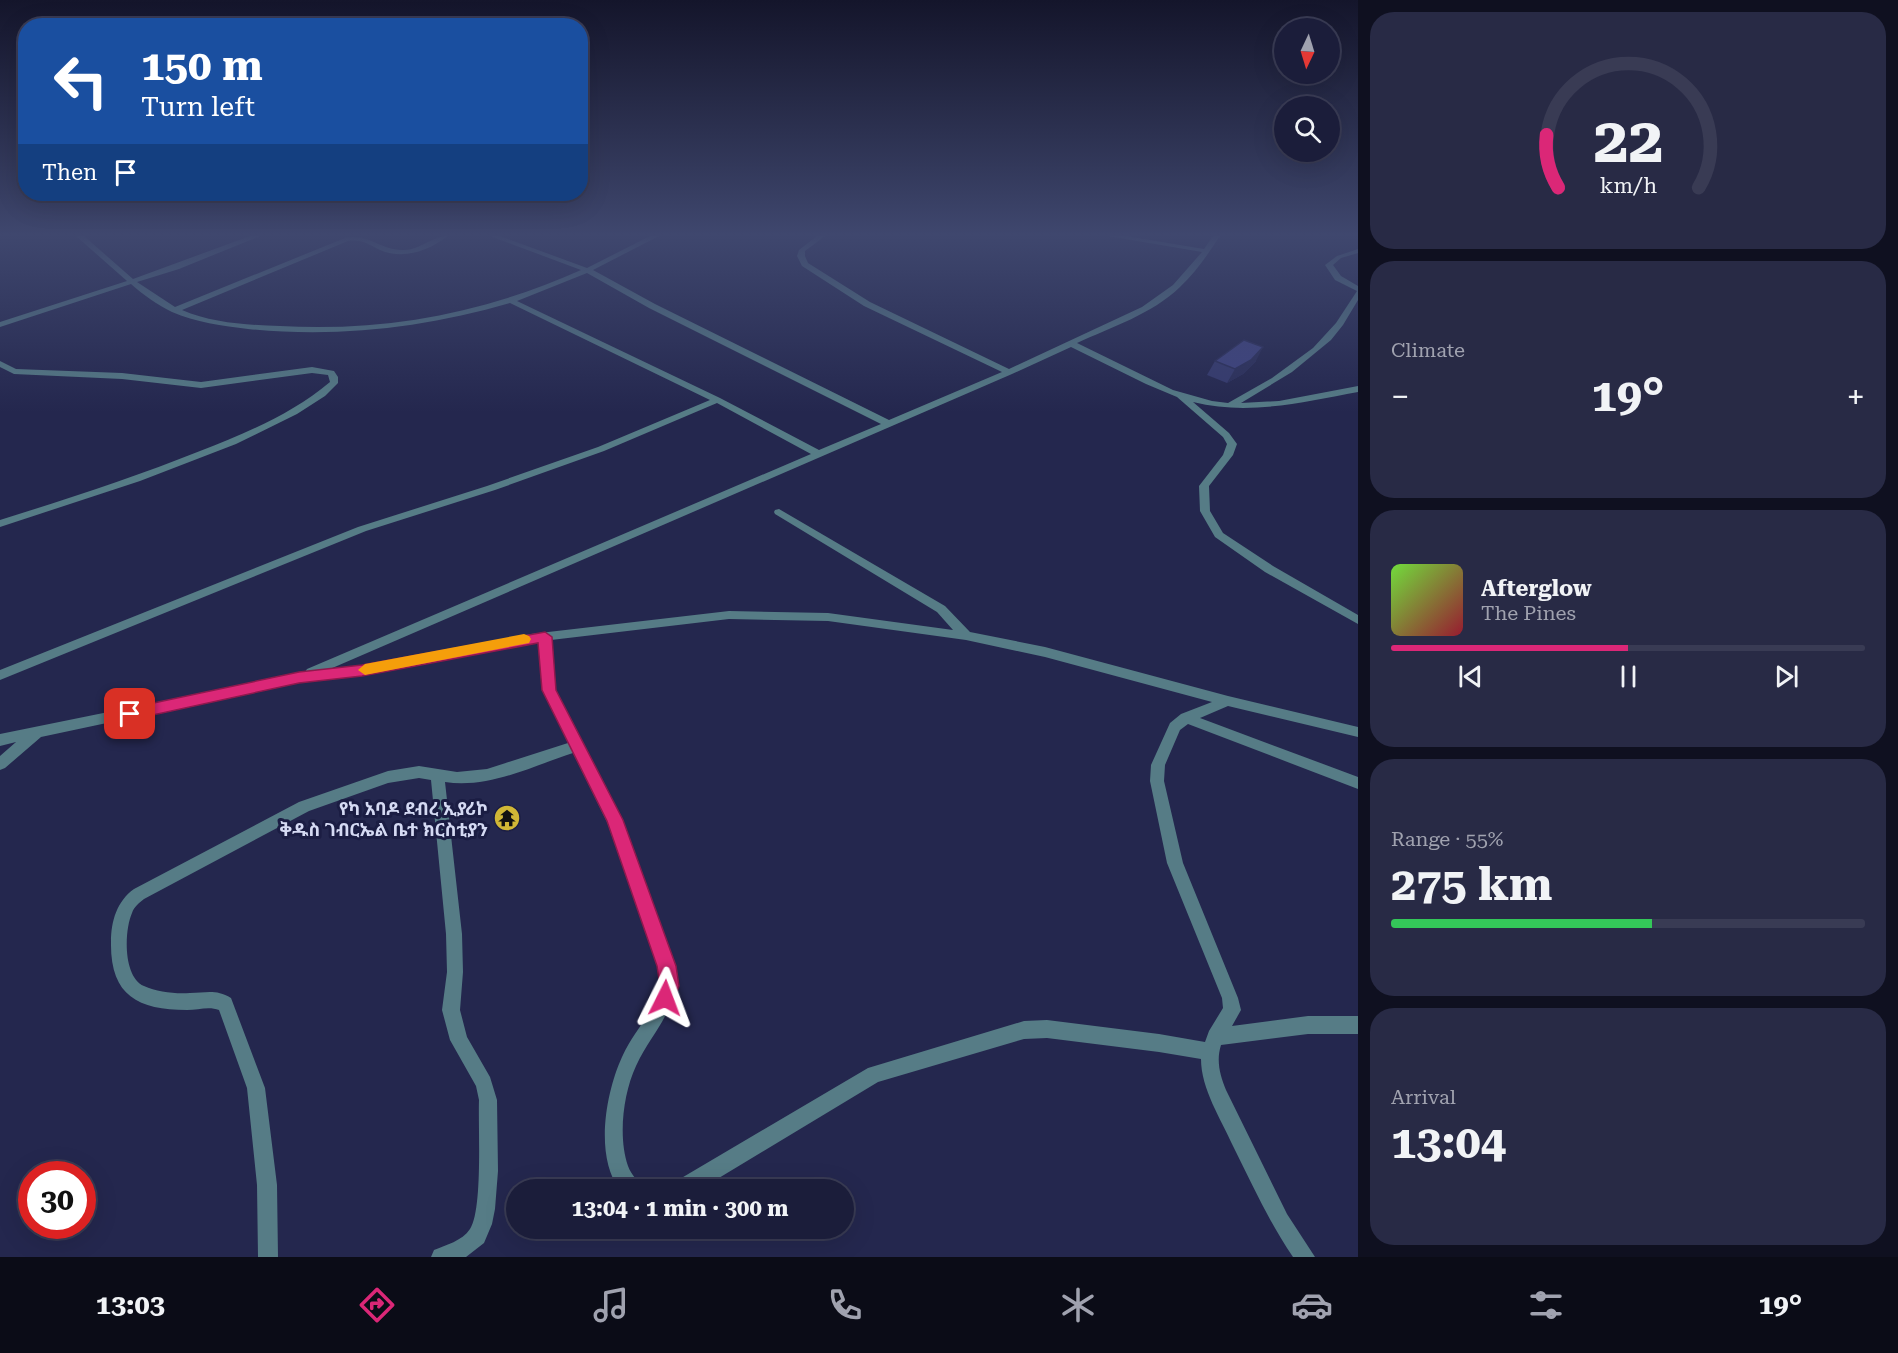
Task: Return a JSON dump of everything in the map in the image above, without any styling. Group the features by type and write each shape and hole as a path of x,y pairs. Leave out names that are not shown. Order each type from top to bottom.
{"street":[{"path":"0,325 92,295"},
{"path":"150,295 174,310 244,326 324,331 364,330 429,322 513,302 530,295"},
{"path":"174,310 211,295"},
{"path":"632,295 887,423"},
{"path":"853,295 867,304 1009,372"},
{"path":"299,677 1009,372 1145,309 1165,295"},
{"path":"1229,406 1267,386 1322,344 1340,323 1356,295"},
{"path":"513,302 717,400 818,453"},
{"path":"1070,343 1181,396 1229,406 1253,406 1358,389"},
{"path":"0,364 14,371 122,376 186,384 230,382 312,370 331,373 334,383 283,418 241,438 145,476 0,524"},
{"path":"1181,396 1226,435 1232,444 1228,455 1204,486 1205,511 1219,535 1269,568 1358,620"},
{"path":"0,675 362,529 491,488 601,449 717,400"},
{"path":"779,512 941,609 966,636"},
{"path":"0,740 299,677 362,670 531,638 729,615 828,617 966,636 1045,652 1228,701 1358,732"},
{"path":"545,637 549,690 615,820 666,966 669,986 661,1010 628,1063 617,1101 615,1155 623,1179"},
{"path":"1228,701 1186,718 1175,727 1158,765 1157,781 1175,863 1230,998 1232,1010 1212,1045 1210,1071 1218,1094 1280,1221 1305,1257"},
{"path":"1186,718 1358,783"},
{"path":"0,764 37,732"},
{"path":"268,1257 267,1185 256,1088 225,1004 218,999 192,1002 170,1001 135,991 125,982 120,959 121,919 126,905 139,894 304,806 388,777 418,772 457,778 488,775 576,746"},
{"path":"437,774 454,934 455,972 451,1010 459,1040 484,1083 488,1101 486,1208 477,1235 463,1249 441,1257"},
{"path":"698,1179 874,1074 1024,1030 1047,1029 1159,1043 1212,1045 1308,1025 1358,1025"}],"building":[{"path":"1244,340 1263,347 1251,360 1235,369 1215,361"}],"slow traffic":[{"path":"365,670 524,639"}],"place":[{"name":"የካ አባዶ ደብረ ኢያሪኮ ቅዱስ ገብርኤል ቤተ ክርስቲያን","path":"507,818"}],"route":[{"path":"130,714 299,677 362,670 545,637 549,690 615,820 666,966 669,986 665,998"}]}
